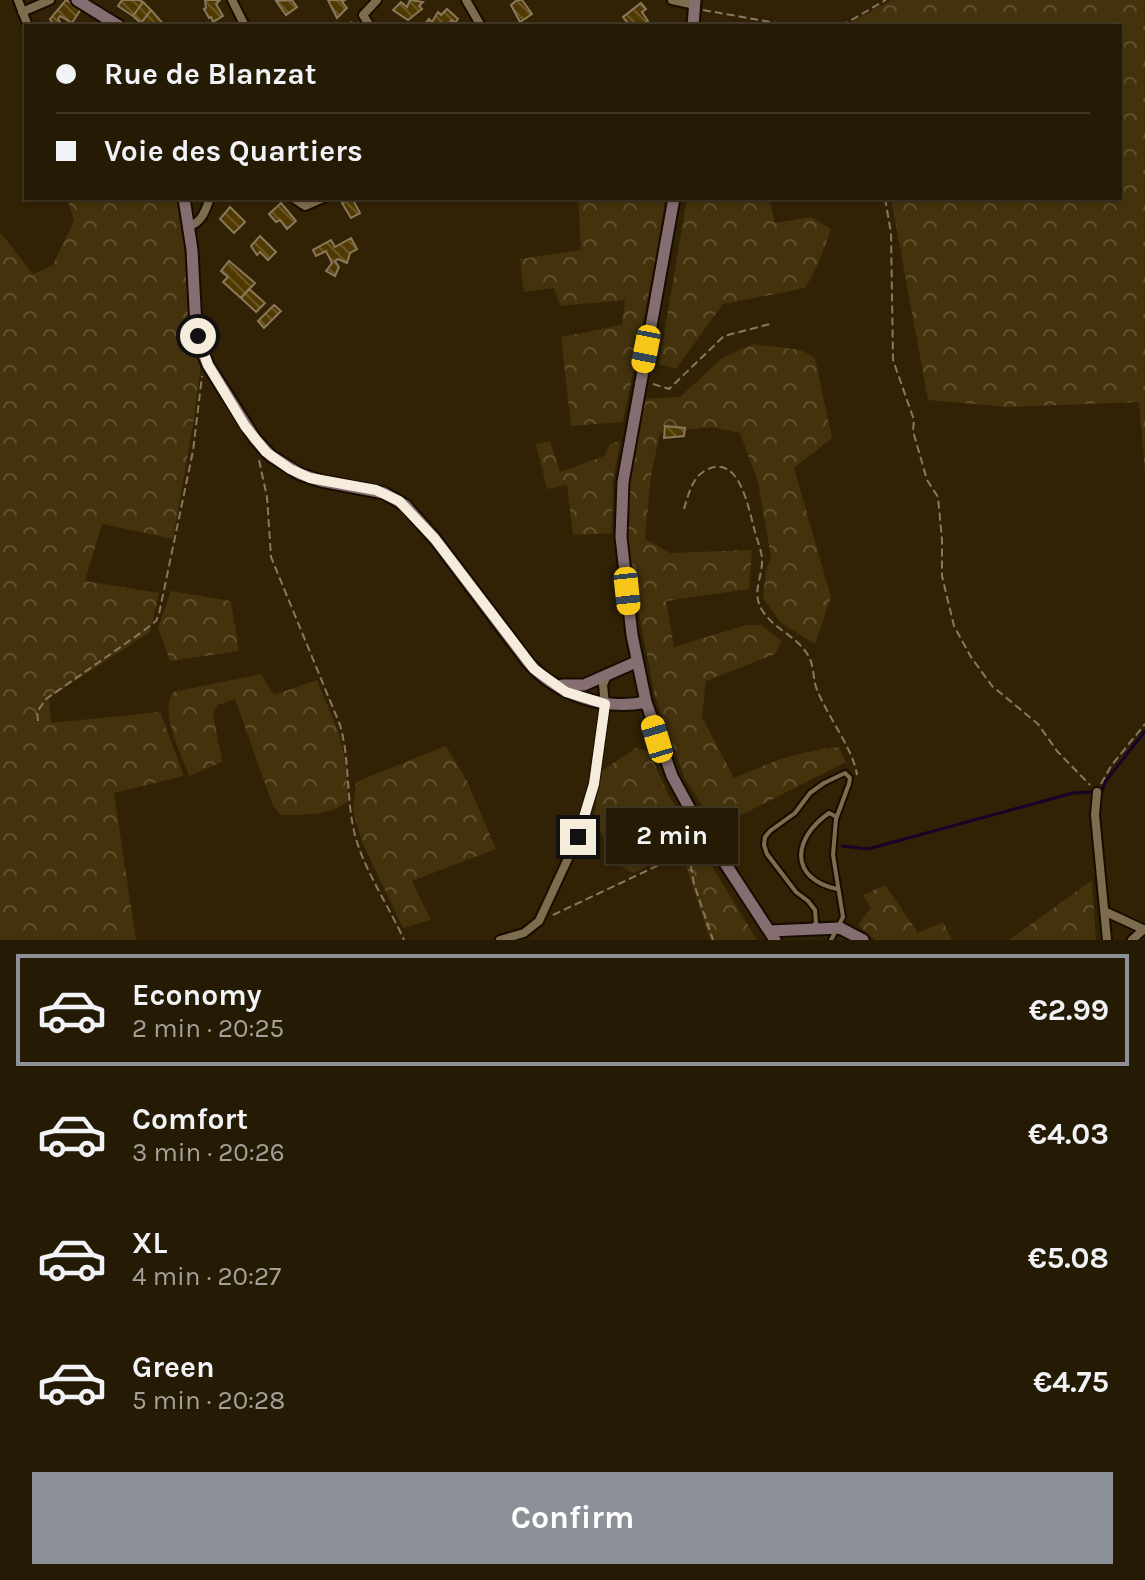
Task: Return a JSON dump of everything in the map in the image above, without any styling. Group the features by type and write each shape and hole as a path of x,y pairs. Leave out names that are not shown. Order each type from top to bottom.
{"street":[{"path":"18,0 27,24"},
{"path":"22,12 50,0"},
{"path":"77,0 116,24"},
{"path":"232,0 244,24"},
{"path":"369,24 363,15 377,0"},
{"path":"466,0 480,24"},
{"path":"672,0 695,4 693,24"},
{"path":"184,200 196,327 208,365 255,439 271,456 300,474 330,483 376,490 405,505 435,539 528,662 553,684 566,692 605,704 627,706 646,702"},
{"path":"189,226 200,220 209,200"},
{"path":"296,200 305,206 318,200"},
{"path":"674,200 627,452 621,512 636,662 646,702 664,757 691,811 772,936 840,928 863,940"},
{"path":"553,684 584,685 636,662"},
{"path":"500,940 524,933 539,921 578,837 594,784 605,704 603,685 607,675"},
{"path":"1097,792 1095,815 1107,940"},
{"path":"1106,912 1144,930 1132,940"}],"lane":[{"path":"805,930 816,923 815,910 796,892 767,854 765,837 795,813 810,793 845,773 850,778 837,817 833,855 843,917 840,928 831,940"},
{"path":"837,817 829,813 822,818 803,840 799,850 800,858 813,877 837,889"}],"path":[{"path":"844,24 886,0"},
{"path":"695,4 784,24"},
{"path":"348,24 363,15"},
{"path":"885,200 891,233 893,360 914,420 913,431 927,480 938,497 942,576 954,626 992,686 1038,724 1057,751 1097,792 1111,766 1145,724"},
{"path":"640,380 669,389 724,336 770,324"},
{"path":"38,721 39,706 46,699 156,621 193,451 203,370 208,365"},
{"path":"255,439 267,497 271,557 340,725 347,749 355,835 404,940"},
{"path":"684,509 690,489 700,473 724,467 734,473 741,484 763,561 756,595 760,606 764,614 809,656 816,686 856,768 857,784"},
{"path":"548,918 680,855 690,861 694,884 713,940"}],"green space":[{"path":"892,0 1145,0 1145,473 1139,402 1008,407 928,400 891,200 1122,200 1122,24 847,24"},
{"path":"68,200 176,200 185,236 189,328 201,364 173,539 102,524 85,581 159,593 150,632 49,698 51,723 160,712 184,776 114,793 136,940 0,940 0,232 33,274 53,265 74,221"},
{"path":"578,200 665,200 623,422 571,426 561,337 622,325 625,300 560,306 554,288 524,292 520,259 581,250"},
{"path":"687,200 769,200 775,223 811,217 831,229 817,267 805,288 723,304 676,369 659,364"},
{"path":"753,344 801,350 815,358 832,438 794,468 831,597 815,644 781,623 763,598 766,569 771,557 758,482 740,433 711,427 660,433 651,475 645,539 670,553 752,550 749,589 666,601 674,647 746,625 761,625 782,641 775,654 706,681 702,717 734,778 785,758 823,749 839,747 846,762 739,816 721,834 685,779 655,697 629,561 626,516 633,444 642,399 680,397 722,358"},
{"path":"550,441 560,472 604,456 610,444 620,441 613,482 612,533 573,535 567,485 547,489 536,444"},
{"path":"171,591 231,601 239,651 170,661 158,628"},
{"path":"261,674 274,695 317,680 339,734 346,763 348,801 333,810 316,814 281,815 273,806 235,699 218,705 213,714 222,762 189,776 170,722 169,701 173,692"},
{"path":"446,746 467,781 496,849 412,881 431,920 403,928 362,842 353,811 356,782"},
{"path":"636,748 649,751 668,794 757,940 710,940 681,850 633,873 622,867 594,822 600,772"},
{"path":"1092,880 1096,940 1009,940"},
{"path":"885,885 918,933 943,922 952,940 875,940 858,925 871,908 863,895"}],"building":[{"path":"66,0 81,9 72,23 60,16 58,19 62,24 53,24 50,19"},
{"path":"122,0 143,2 133,16 118,6"},
{"path":"205,0 220,0 216,4 223,16 213,22 204,9"},
{"path":"292,0 297,7 286,15 276,1"},
{"path":"328,0 345,0 342,2 347,8 337,18"},
{"path":"410,0 423,2 419,6 422,9 408,20 393,10 401,2 407,7"},
{"path":"522,0 532,14 520,22 511,5"},
{"path":"143,2 151,10 141,23 133,16"},
{"path":"641,3 646,9 642,12 648,21 628,24 623,17"},
{"path":"447,9 458,19 455,23 452,20 448,24 425,24 429,19 432,22 438,12 441,15"},
{"path":"151,10 163,24 142,24"},
{"path":"353,200 360,213 351,218 342,203"},
{"path":"281,203 296,221 287,229 280,220 276,222 269,214"},
{"path":"230,207 245,222 234,233 220,219"},
{"path":"260,236 276,252 268,260 260,252 257,255 251,246"},
{"path":"351,238 357,249 350,253 347,263 338,259 335,261 339,267 335,276 326,271 332,263 326,251 316,256 313,250 331,240 335,247"},
{"path":"229,261 255,283 241,298 223,282 228,277 221,271"},
{"path":"249,289 265,303 256,312 241,298"},
{"path":"274,305 281,311 264,328 258,321"},
{"path":"665,426 685,428 684,436 664,438"}],"waterway":[{"path":"1102,791 1105,782 1145,731"},
{"path":"842,846 868,849 1073,793 1090,792"}],"route":[{"path":"198,336 208,365 245,426 266,452 290,469 310,478 376,490 399,501 435,539 534,669 566,692 605,704 594,784 578,837"}]}
